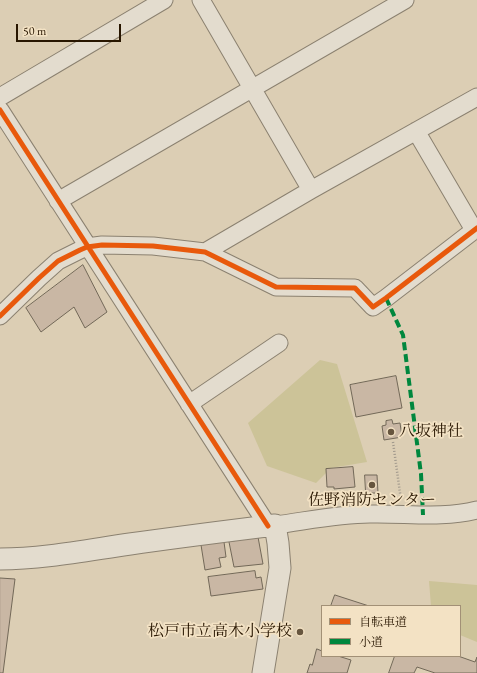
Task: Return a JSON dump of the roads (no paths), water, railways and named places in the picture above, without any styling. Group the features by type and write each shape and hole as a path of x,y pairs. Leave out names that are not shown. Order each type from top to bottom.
{"street":[{"path":"0,97 164,0"},
{"path":"201,0 311,190"},
{"path":"58,201 405,0"},
{"path":"205,252 311,190 477,97"},
{"path":"0,110 189,404 272,526 278,543 280,568 263,673"},
{"path":"0,316 58,261 87,247 102,245 146,246 205,252 276,287 355,288 373,307 476,229 416,131"},
{"path":"189,404 279,343"},
{"path":"0,559 76,552 158,540 368,514 450,515 477,510"}],"place":[{"name":"八坂神社","path":"391,432"},
{"name":"佐野消防センター","path":"372,485"},
{"name":"松戸市立高木小学校","path":"300,632"}]}
